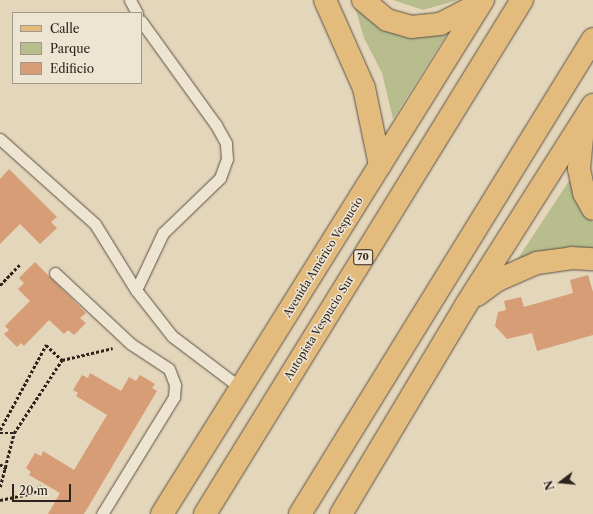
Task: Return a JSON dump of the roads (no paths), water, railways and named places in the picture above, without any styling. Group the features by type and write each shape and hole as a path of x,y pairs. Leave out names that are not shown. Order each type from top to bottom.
{"main road":[{"path":"325,0 364,88 380,166"},
{"path":"363,0 387,20 410,27 455,19 482,0"},
{"name":"Avenida Américo Vespucio","path":"162,514 242,388 482,0"},
{"name":"Autopista Vespucio Sur","path":"205,514 522,0"},
{"path":"300,514 593,39"},
{"path":"589,112 579,169 584,193 593,210"},
{"path":"341,514 466,305 589,112"},
{"path":"466,305 498,280 526,266 554,260 593,259"}],"lane":[{"path":"130,0 136,12"},
{"path":"136,290 163,233 220,178 227,160 226,143 216,125 142,22"},
{"path":"0,139 95,224 136,290 172,336 242,388"},
{"path":"55,273 131,344 169,369 174,397 102,514"}]}
